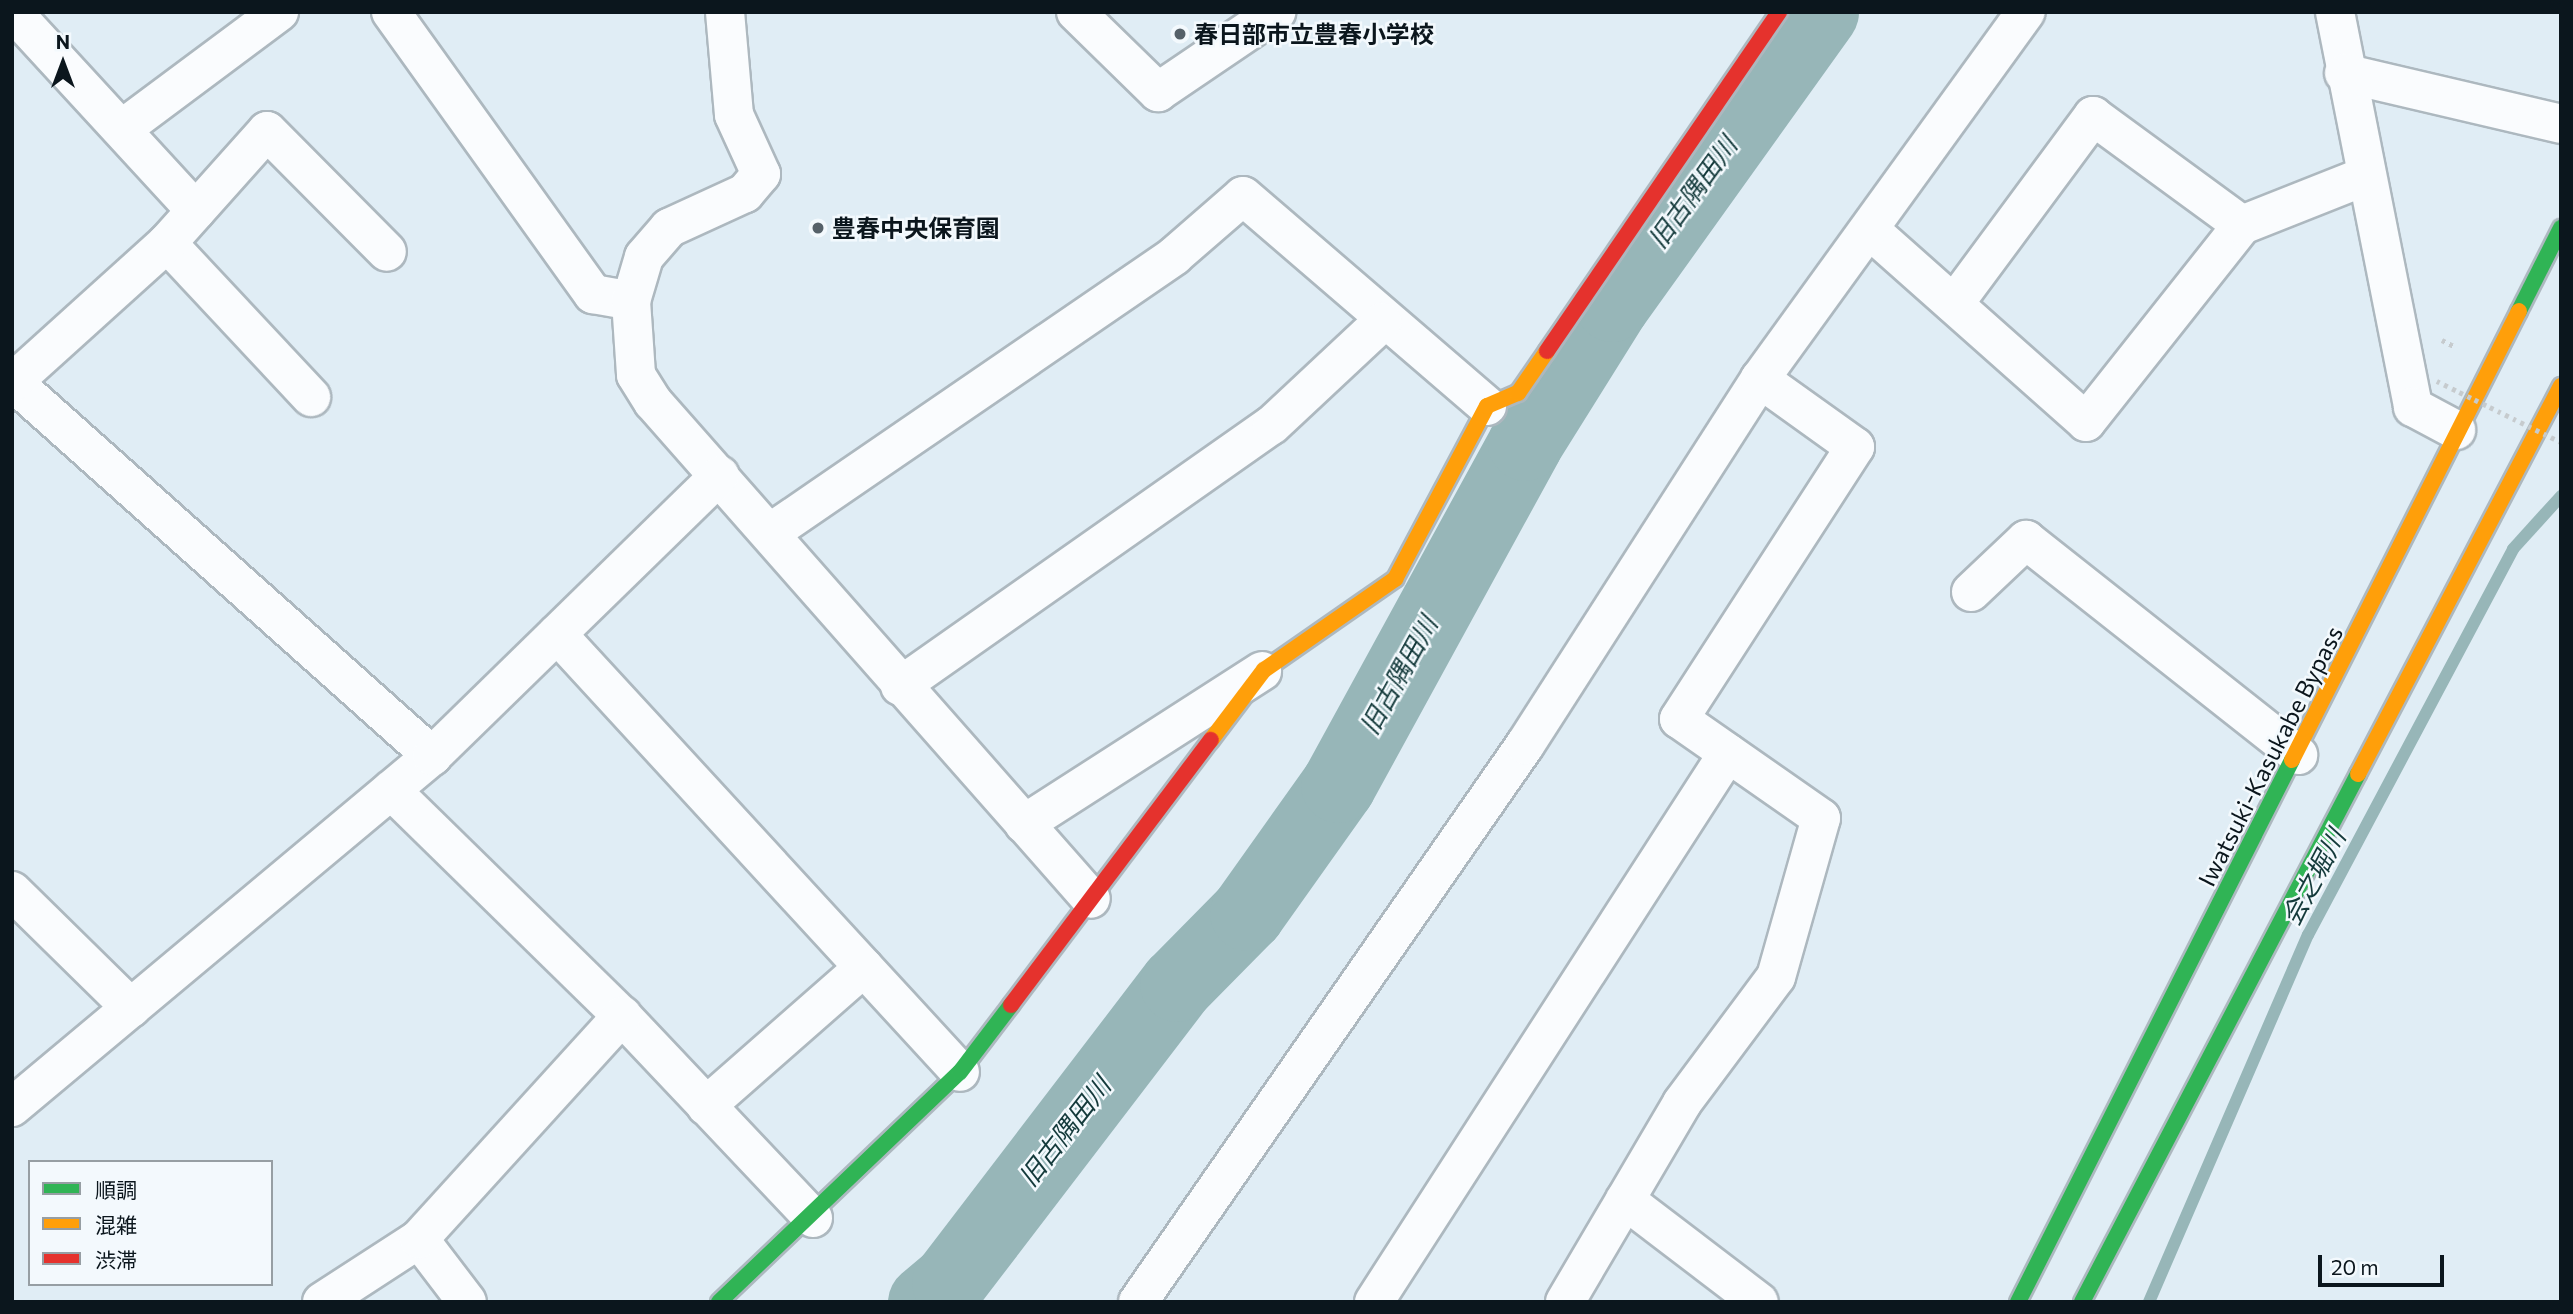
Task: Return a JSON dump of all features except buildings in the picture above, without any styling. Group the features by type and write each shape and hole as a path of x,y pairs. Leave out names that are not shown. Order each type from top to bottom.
{"main road":[{"path":"719,1302 813,1218 960,1072 1264,670 1395,579 1487,406 1518,393 1779,12"},
{"name":"Iwatsuki-Kasukabe Bypass","path":"2018,1302 2298,755 2456,429 2561,229"},
{"path":"2082,1302 2561,386"}],"street":[{"path":"122,129 279,12"},
{"path":"391,12 593,294 631,301"},
{"path":"725,12 734,115 761,174 746,193 669,228 644,257 631,301 636,375 900,686 1091,899"},
{"path":"1076,12 1158,92 1276,12"},
{"path":"1144,1300 1525,745 1760,379 2026,12"},
{"path":"2335,12 2344,73 2413,407 2456,429"},
{"path":"25,16 196,211"},
{"path":"2344,73 2561,124"},
{"path":"1954,304 2093,116 2242,225"},
{"path":"387,252 267,131 167,243 13,382 432,756"},
{"path":"1870,230 2086,422 2242,225 2366,176"},
{"path":"770,533 1174,256 1243,196 1382,322 1487,406"},
{"path":"167,243 311,397"},
{"path":"900,686 1272,425 1382,322"},
{"path":"1565,1302 1682,1103 1776,977 1821,818 1679,719 1855,447 1760,379"},
{"path":"12,1107 432,756 720,475"},
{"path":"1971,592 2026,540 2298,755"},
{"path":"557,634 960,1072"},
{"path":"1024,824 1264,670"},
{"path":"1374,1302 1728,753"},
{"path":"391,790 622,1016 813,1218"},
{"path":"12,891 131,1008"},
{"path":"706,1106 863,967"},
{"path":"322,1302 419,1239 622,1016"},
{"path":"1625,1199 1759,1302"},
{"path":"419,1239 467,1302"}],"path":[{"path":"2437,381 2561,442"}],"waterway":[{"name":"旧古隅田川","path":"925,1302 949,1282 1177,984 1247,913 1338,785 1525,443 1612,304 1821,12"},
{"name":"会之堀川","path":"2149,1302 2308,935 2513,549 2561,496"}],"traffic: fast":[{"path":"2519,311 2561,228"},
{"path":"2018,1302 2292,760"},
{"path":"2082,1302 2358,774"},
{"path":"719,1302 960,1072 1011,1005"}],"traffic: slow":[{"path":"2292,760 2519,311"},
{"path":"1211,740 1264,670 1395,579 1487,406 1518,393 1547,351"},
{"path":"2358,774 2561,386"}],"traffic: jam":[{"path":"1547,351 1779,12"},
{"path":"1011,1005 1211,740"}],"place":[{"name":"春日部市立豊春小学校","path":"1180,34"},
{"name":"豊春中央保育園","path":"818,228"}]}
